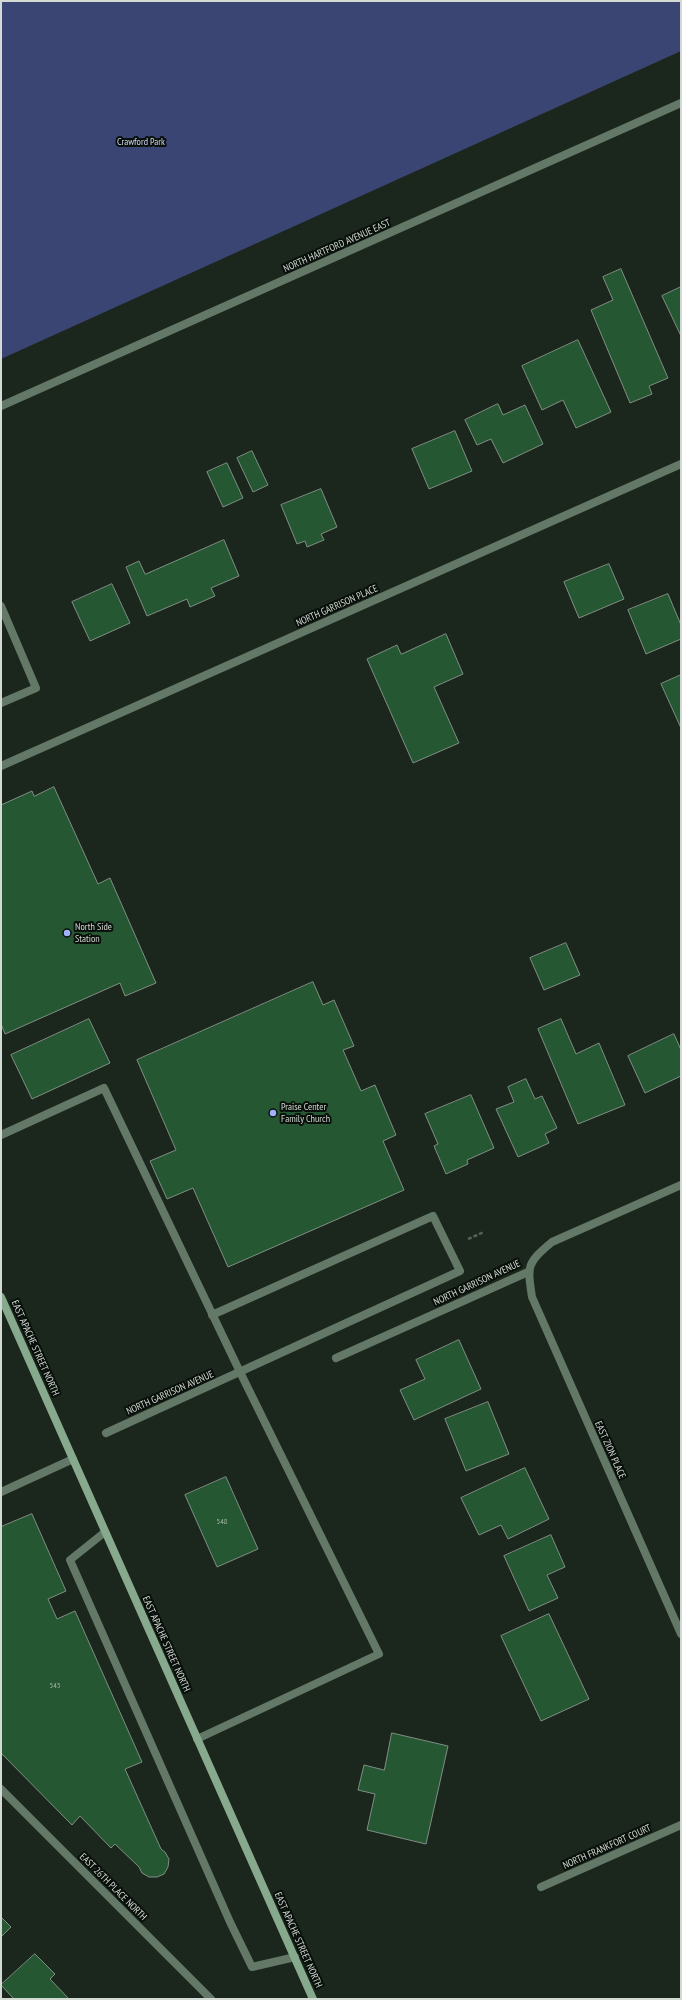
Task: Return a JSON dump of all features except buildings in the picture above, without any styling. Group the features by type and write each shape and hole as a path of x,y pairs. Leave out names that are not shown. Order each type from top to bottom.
{"main road":[{"name":"EAST APACHE STREET NORTH","path":"1,1297 313,1999"}],"street":[{"name":"NORTH HARTFORD AVENUE EAST","path":"1,406 681,103"},
{"name":"NORTH GARRISON PLACE","path":"1,766 681,464"},
{"path":"1,606 36,688 1,703"},
{"path":"1,1135 104,1088 212,1315 379,1654 197,1740"},
{"name":"NORTH GARRISON AVENUE","path":"336,1358 528,1272 534,1257 552,1242 681,1185"},
{"name":"NORTH GARRISON AVENUE","path":"106,1433 460,1271 433,1216 212,1315"},
{"name":"EAST ZION PLACE","path":"528,1272 532,1297 681,1634"},
{"path":"1,1492 73,1458"},
{"path":"106,1532 70,1560 230,1922 252,1967 295,1957"},
{"name":"EAST 26TH PLACE NORTH","path":"1,1789 211,1999"},
{"name":"NORTH FRANKFORT COURT","path":"541,1887 681,1825"}],"green space":[{"name":"Crawford Park","path":"1,1 681,1 681,51 1,359"}],"place":[{"name":"North Side Station","path":"67,933"},
{"name":"Praise Center Family Church","path":"273,1113"}]}
